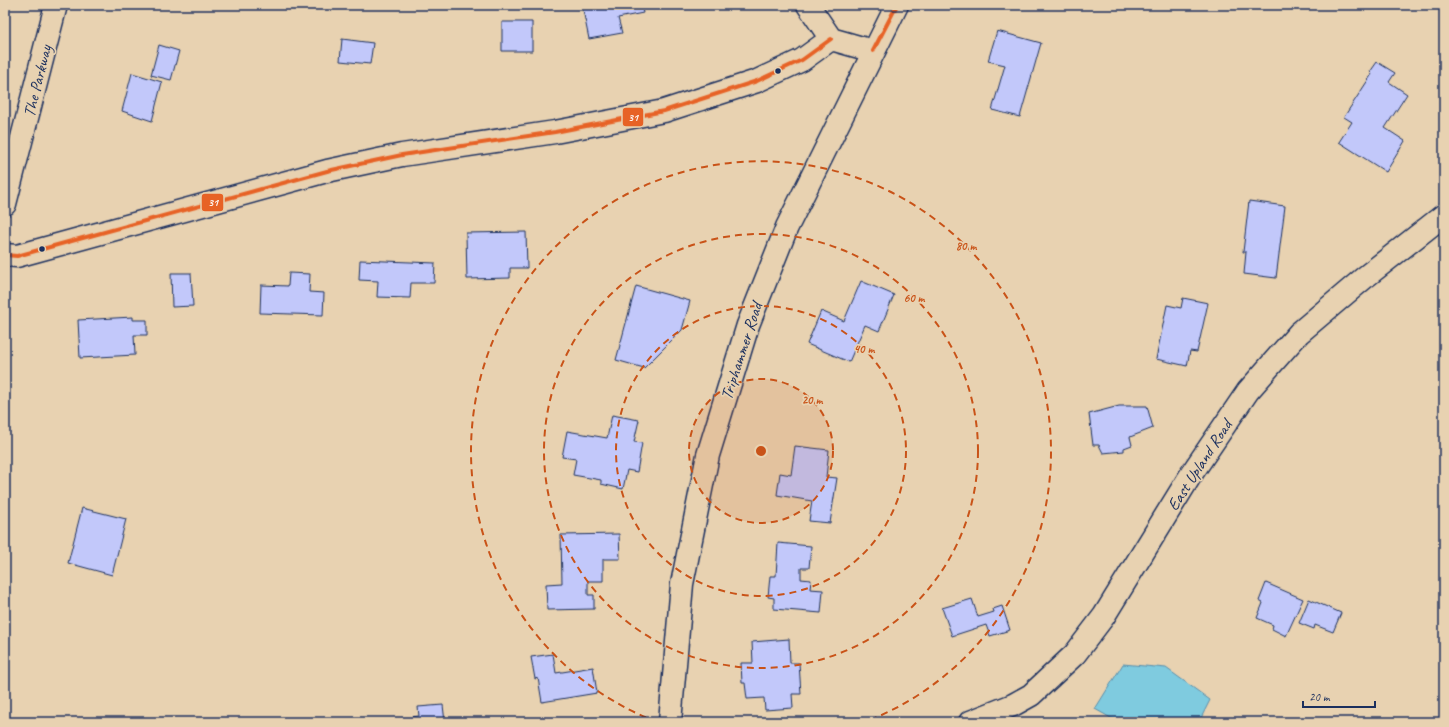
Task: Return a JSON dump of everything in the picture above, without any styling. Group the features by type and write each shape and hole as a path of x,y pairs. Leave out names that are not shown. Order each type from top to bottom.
{"street":[{"name":"The Parkway","path":"5,204 56,5"},
{"path":"808,5 831,39 873,51"},
{"name":"Triphammer Road","path":"670,722 682,584 708,455 748,325 787,227 897,5"},
{"path":"5,255 17,256 327,171 402,155 555,132 664,111 757,80 802,60 831,39"},
{"name":"East Upland Road","path":"970,722 1013,705 1031,695 1075,654 1104,616 1192,473 1248,391 1299,332 1364,278 1444,215"}],"water":[{"path":"1123,664 1166,668 1210,700 1199,722 1118,722 1095,709"}],"building":[{"path":"582,5 641,5 643,13 618,18 622,33 589,39"},
{"path":"502,22 532,22 532,51 502,51"},
{"path":"997,31 1041,43 1020,117 992,110 1005,65 988,61"},
{"path":"342,39 373,43 370,64 340,61"},
{"path":"159,45 179,51 171,80 151,75"},
{"path":"1377,62 1395,73 1389,82 1407,94 1385,128 1405,141 1386,172 1339,142 1352,122 1344,117 1372,74 1370,72"},
{"path":"132,73 162,82 152,121 122,111"},
{"path":"1249,201 1285,206 1276,278 1244,274 1246,252 1243,252"},
{"path":"526,232 527,268 510,268 510,278 467,279 466,233"},
{"path":"360,260 435,263 434,283 411,283 410,298 377,297 378,281 359,280"},
{"path":"171,273 191,273 193,306 172,307"},
{"path":"289,273 310,274 309,292 324,293 323,315 260,313 261,285 288,286"},
{"path":"861,281 894,295 879,331 865,325 849,362 807,344 821,311 844,321"},
{"path":"636,286 690,301 682,330 644,368 616,360"},
{"path":"1183,298 1208,303 1197,352 1190,351 1187,366 1156,359 1167,305 1181,308"},
{"path":"133,317 133,320 147,320 147,335 134,335 135,355 80,358 78,320"},
{"path":"1119,406 1147,406 1153,428 1130,437 1132,445 1124,448 1124,451 1103,453 1099,445 1093,445 1089,414"},
{"path":"612,415 639,420 634,442 642,443 637,472 627,470 623,489 601,484 601,480 573,475 576,459 562,457 567,431 607,438"},
{"path":"795,446 829,450 826,477 837,478 830,523 809,521 812,501 777,495 780,473 791,475"},
{"path":"82,508 126,519 112,575 68,563"},
{"path":"619,534 620,559 603,559 603,581 588,581 588,595 594,595 594,609 547,610 546,584 562,583 561,535"},
{"path":"778,543 811,546 809,568 801,568 801,579 811,580 810,589 823,590 821,613 774,609 774,598 768,597 770,576 776,576"},
{"path":"1266,583 1303,599 1286,636 1272,629 1273,625 1257,618 1263,603 1259,601"},
{"path":"972,599 978,617 994,612 993,609 1002,606 1010,630 990,636 986,625 952,636 942,608"},
{"path":"1309,599 1341,613 1333,632 1315,625 1314,629 1299,623"},
{"path":"789,639 790,663 799,663 801,694 792,694 793,708 765,710 764,698 747,699 745,683 742,683 741,663 753,663 752,642"},
{"path":"553,654 556,673 593,667 597,693 542,702 538,678 535,679 531,657"},
{"path":"443,705 445,722 413,722 412,717 419,716 418,707"}],"transit line":[{"name":"31","path":"873,51 897,5"},
{"name":"31","path":"5,255 17,256 327,171 402,155 555,132 664,111 757,81 802,60 831,39"}]}
